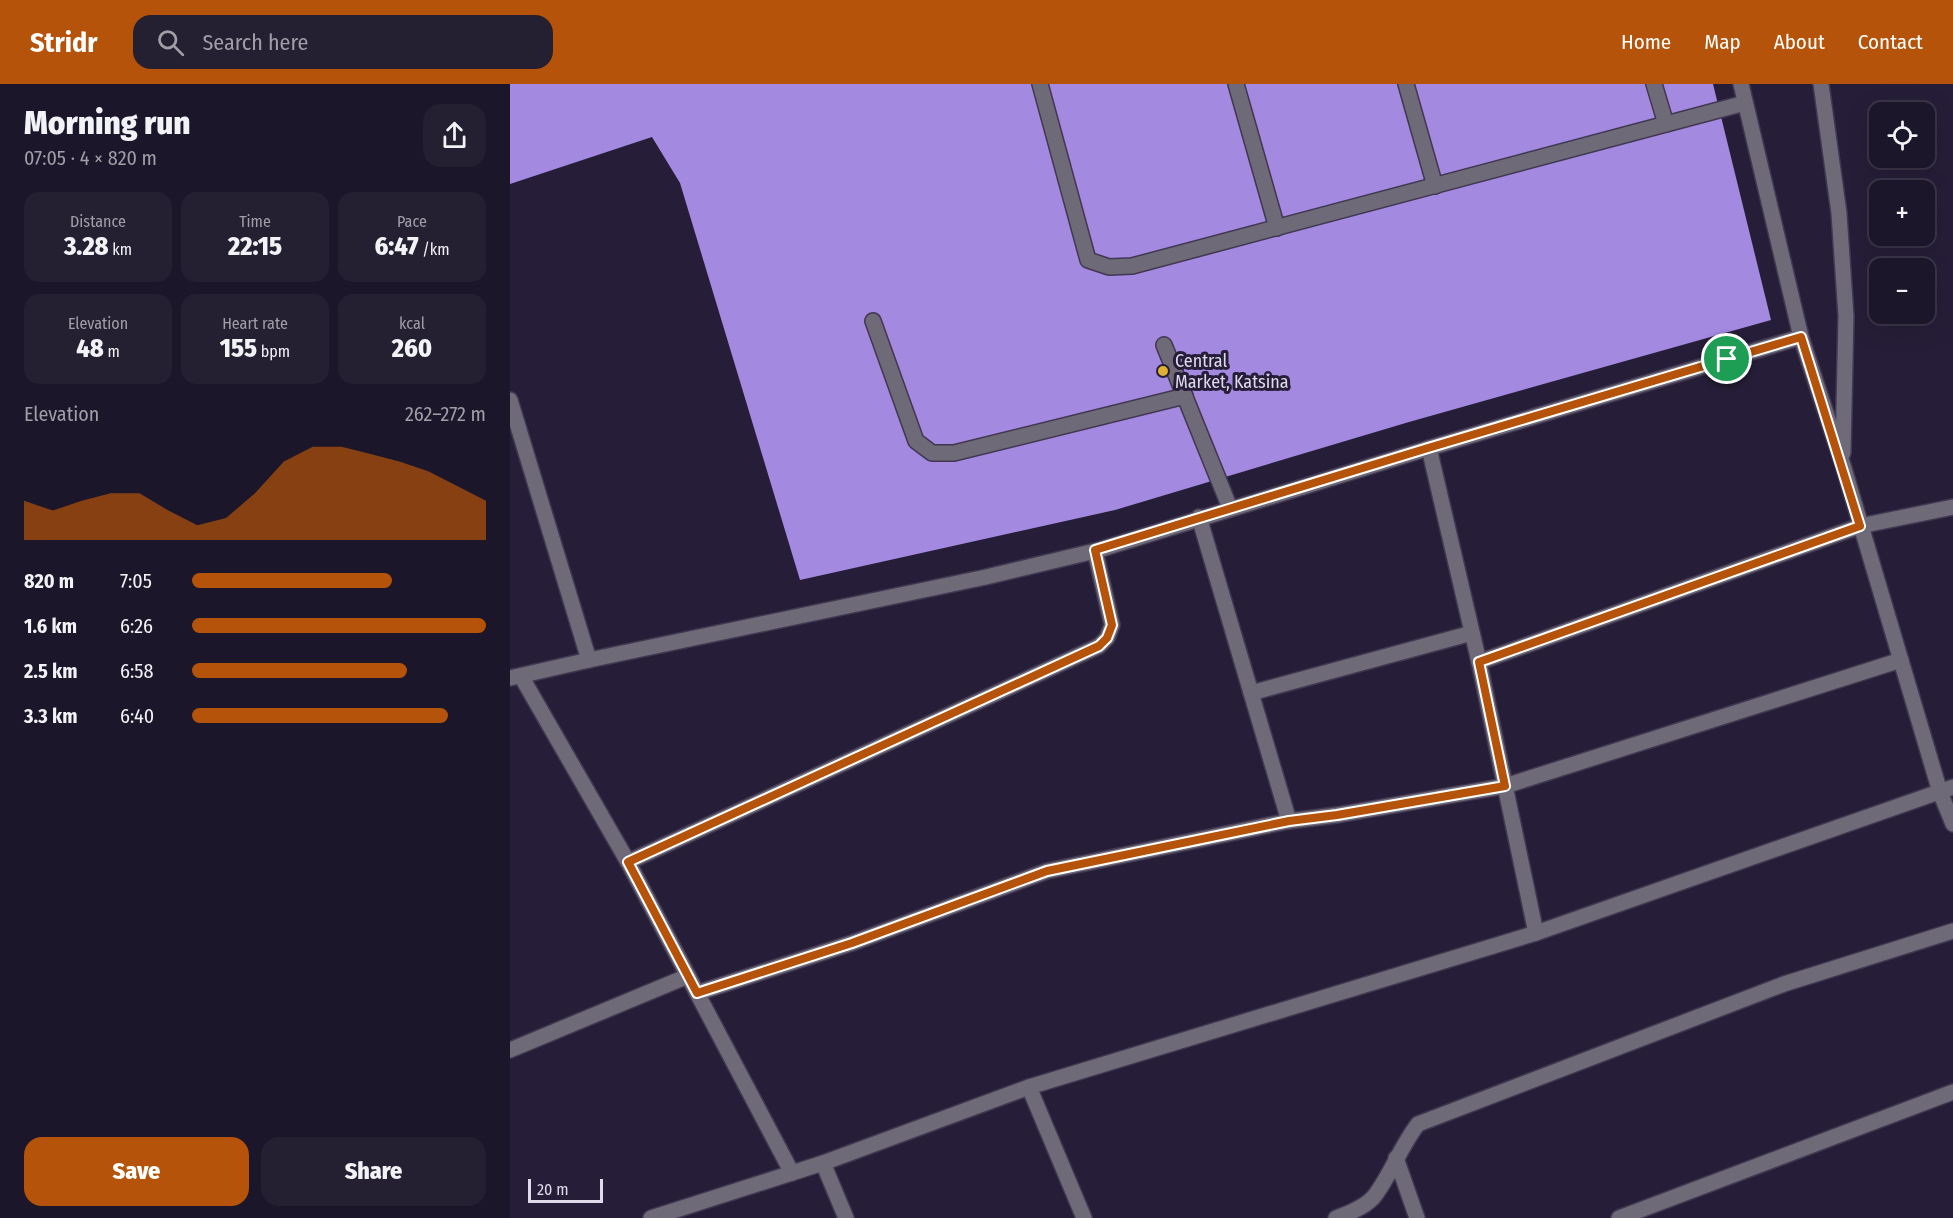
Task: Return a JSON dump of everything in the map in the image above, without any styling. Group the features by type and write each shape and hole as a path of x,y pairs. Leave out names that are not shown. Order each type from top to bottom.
{"street":[{"path":"1040,84 1088,260 1109,267 1132,266 1745,103"},
{"path":"1236,84 1277,228"},
{"path":"1406,84 1435,186"},
{"path":"1654,84 1666,124"},
{"path":"1741,84 1801,337 1843,465 1901,660 1947,790 1953,824"},
{"path":"1821,84 1839,213 1846,316 1843,465"},
{"path":"873,321 916,441 932,453 954,453 1185,396"},
{"path":"792,1173 628,862 515,677 986,577 1095,550 1198,517 1801,337"},
{"path":"1164,345 1230,508"},
{"path":"510,400 589,660"},
{"path":"1428,448 1479,662 1536,933"},
{"path":"1479,662 1860,526 1953,507"},
{"path":"1198,517 1289,821"},
{"path":"628,862 1099,646 1107,638 1112,625 1095,550"},
{"path":"1251,693 1472,633"},
{"path":"697,993 852,943 1047,871 1289,821 1505,786 1901,660"},
{"path":"651,1218 824,1163 1029,1087 1536,933 1947,790"},
{"path":"1336,1218 1361,1206 1376,1195 1418,1124 1784,984 1953,931"},
{"path":"510,1050 688,976"},
{"path":"1029,1087 1084,1218"},
{"path":"1619,1218 1953,1092"},
{"path":"1396,1158 1417,1218"},
{"path":"824,1163 846,1218"}],"building":[{"name":"Central Market, Katsina","path":"510,84 1713,84 1771,320 1409,422 1115,510 800,580 680,183 652,137 510,184"}],"place":[{"name":"Central Market, Katsina","path":"1163,371"}],"route":[{"path":"1801,337 1843,465 1860,526 1479,662 1505,786 1289,821 1047,871 852,943 697,993 628,862 1099,646 1107,638 1112,625 1095,550 1727,359 1801,337"}]}
